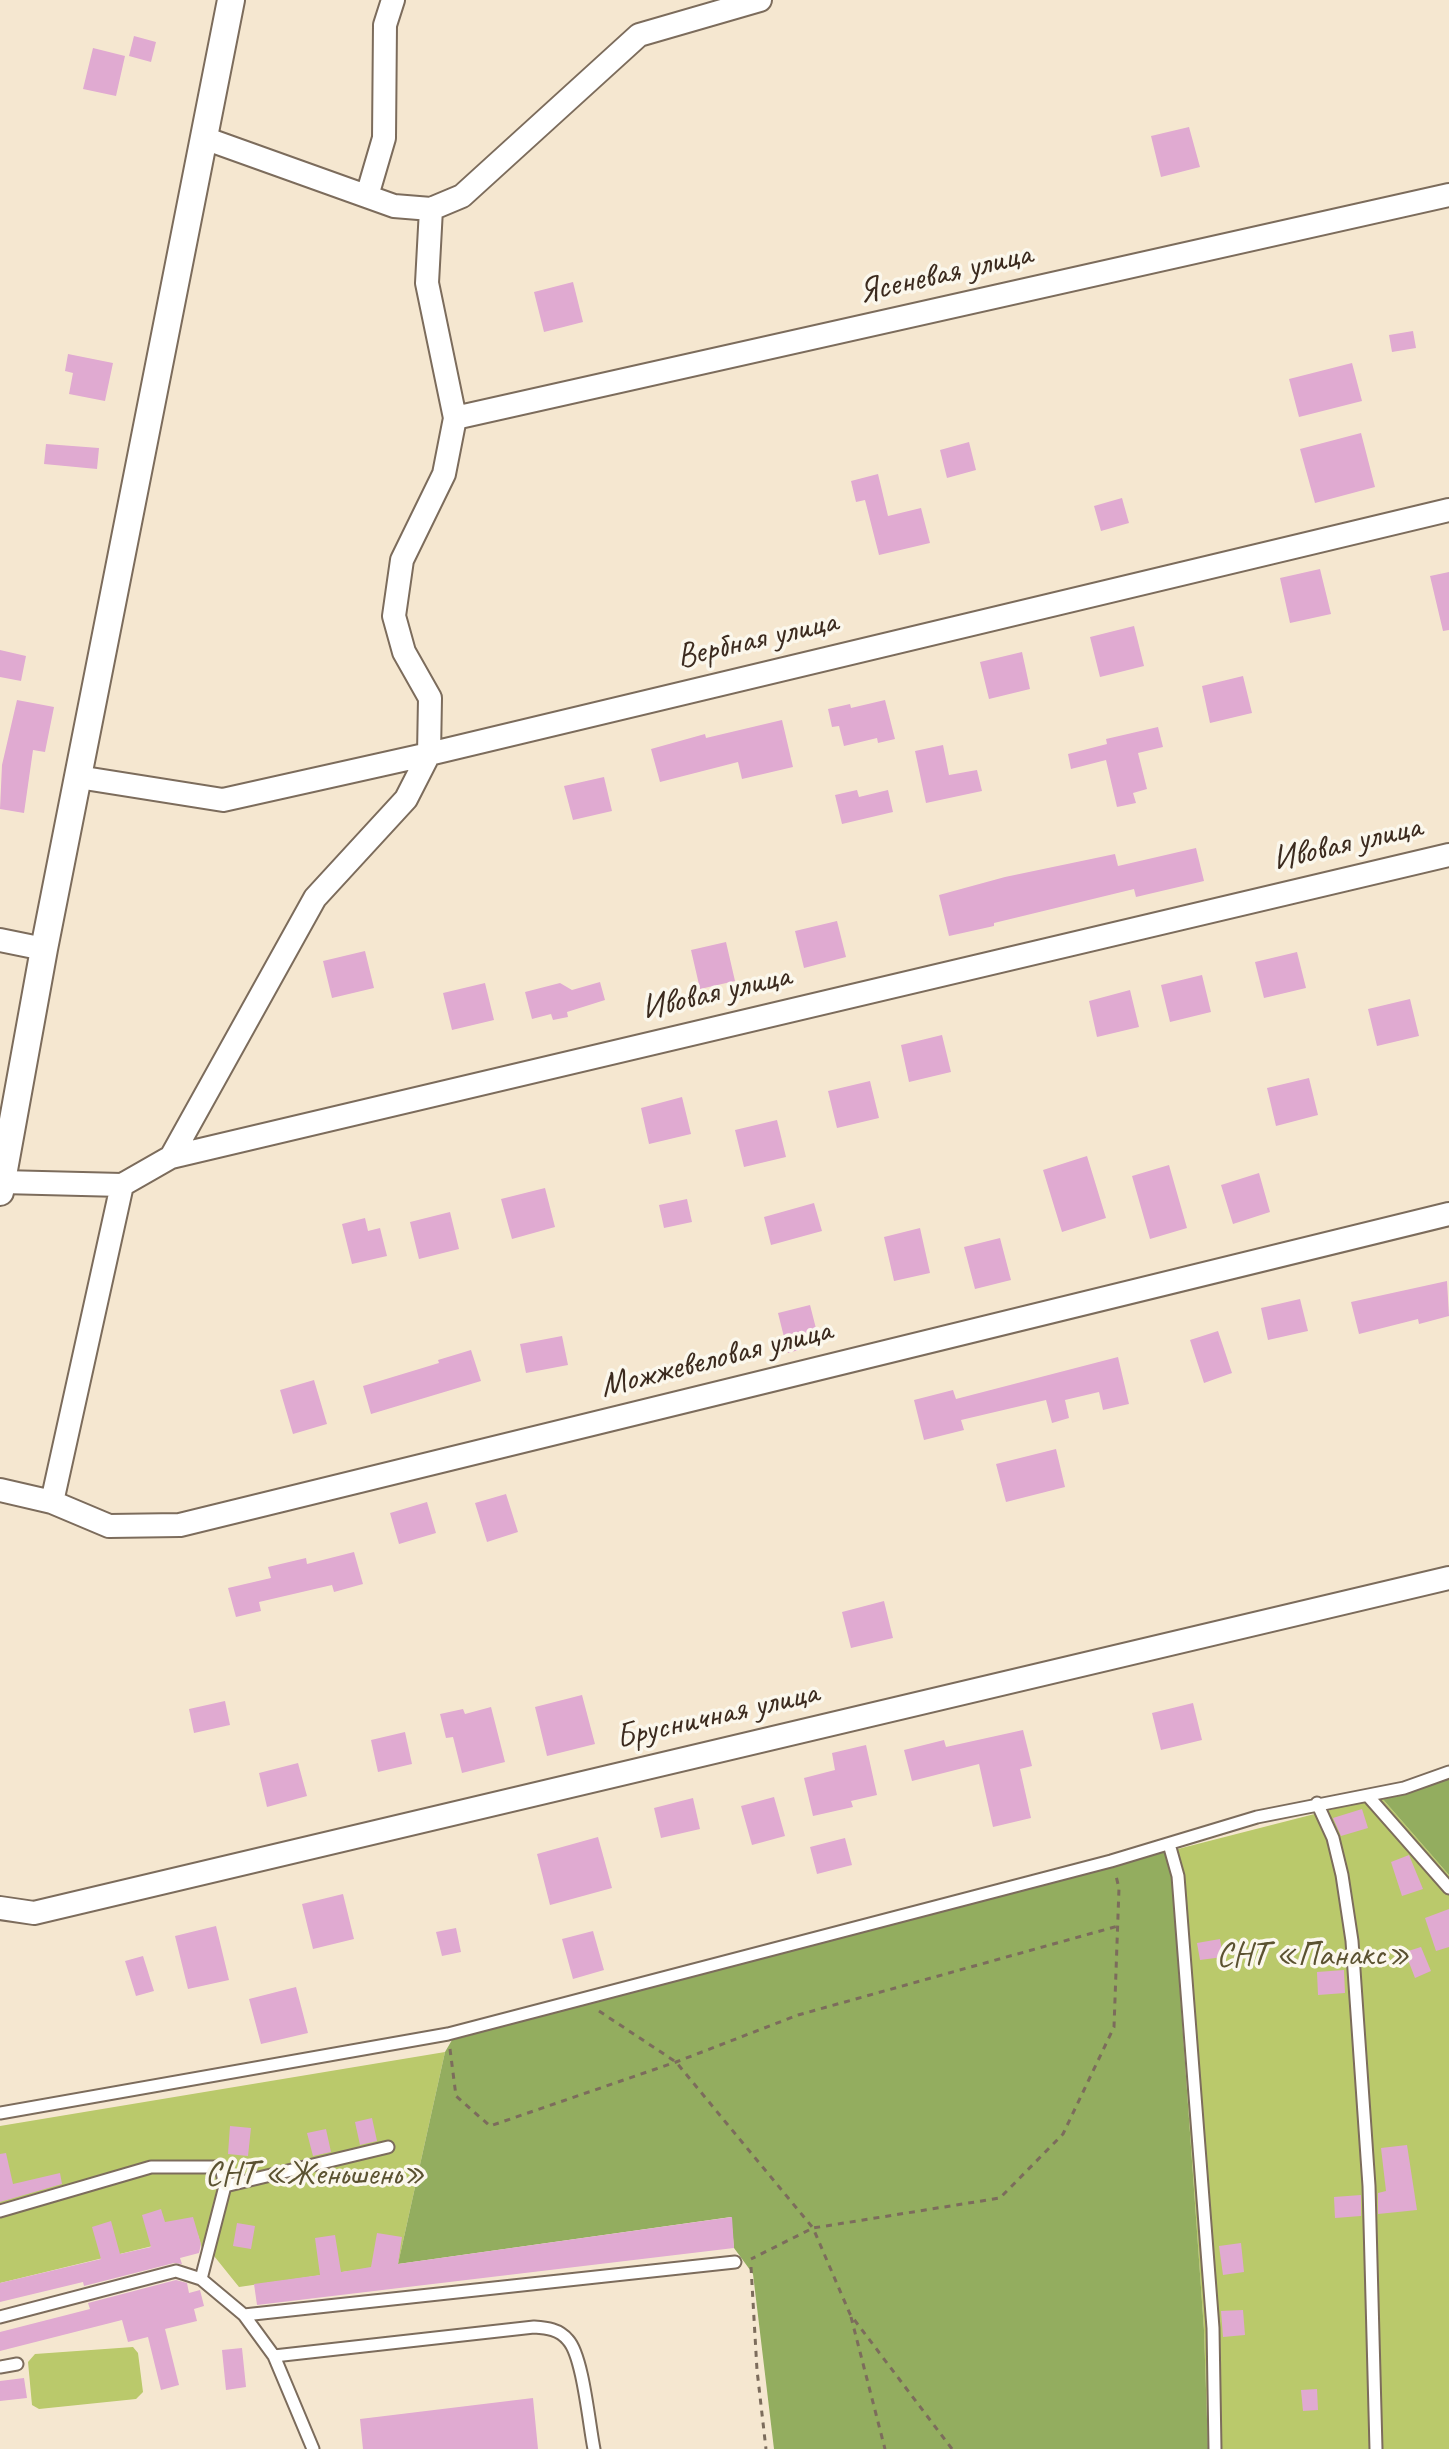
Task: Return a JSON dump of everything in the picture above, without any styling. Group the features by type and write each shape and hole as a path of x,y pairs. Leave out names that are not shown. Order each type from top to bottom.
{"street":[{"path":"52,1502 122,1185 1,1187 44,949 231,0"},
{"path":"367,196 384,138 385,25 393,0"},
{"path":"204,138 394,206 431,209 462,196 639,35 760,0"},
{"name":"Ясеневая улица","path":"455,418 1449,195"},
{"path":"171,1157 315,898 406,799 429,754 430,698 404,652 394,616 402,560 444,474 455,418 427,283 431,209"},
{"name":"Вербная улица","path":"78,777 223,800 429,754 1449,510"},
{"name":"Ивовая улица","path":"122,1185 171,1157 1449,855"},
{"path":"0,940 44,949"},
{"name":"Можжевеловая улица","path":"0,1490 52,1502 109,1526 180,1525 1449,1214"},
{"name":"Брусничная улица","path":"0,1908 34,1913 1449,1578"}],"lane":[{"path":"0,2113 448,2034 1111,1861 1257,1817 1404,1788 1449,1772"},
{"path":"1368,1796 1449,1888"},
{"path":"1317,1803 1333,1838 1352,1941 1369,2186 1376,2449"},
{"path":"1169,1844 1178,1876 1213,2328 1215,2449"},
{"path":"225,2186 388,2147"},
{"path":"0,2211 151,2167 221,2167 225,2186 201,2279"},
{"path":"244,2315 735,2262"},
{"path":"0,2317 176,2271 201,2279 244,2315 274,2356 313,2449"},
{"path":"274,2356 534,2327 553,2329 568,2338 576,2353 594,2449"},
{"path":"0,2367 17,2364"}],"path":[{"path":"766,2449 750,2260 813,2228 1000,2198 1063,2134 1114,2027 1119,1888 1111,1861"},
{"path":"448,2034 456,2096 490,2126 676,2062 798,2015 1118,1926"},
{"path":"579,1998 676,2062 813,2228 850,2314 885,2449"},
{"path":"850,2314 952,2449"}],"green space":[{"path":"1449,1779 1449,1875 1381,1797"},
{"name":"СНТ «Панакс»","path":"1381,1797 1449,1875 1449,2449 1208,2449 1204,2330 1170,1851"},
{"path":"1170,1851 1204,2330 1208,2449 774,2449 753,2274 734,2248 731,2217 398,2264 445,2052 452,2040"},
{"name":"СНТ «Женьшень»","path":"445,2052 398,2264 239,2287 210,2251 203,2252 198,2235 0,2283 0,2126"},
{"path":"133,2347 138,2353 143,2392 136,2399 39,2409 32,2405 28,2362 35,2354"}],"building":[{"path":"134,36 156,42 151,62 129,56"},
{"path":"93,48 125,56 116,96 83,89"},
{"path":"1189,127 1200,167 1161,177 1151,136"},
{"path":"573,282 583,322 544,332 534,292"},
{"path":"1413,331 1416,348 1392,352 1389,335"},
{"path":"68,354 113,363 105,401 69,394 73,373 65,371"},
{"path":"1352,363 1362,401 1299,417 1289,379"},
{"path":"1361,433 1375,487 1315,503 1300,449"},
{"path":"969,442 976,470 947,478 940,450"},
{"path":"46,444 99,448 97,469 44,464"},
{"path":"878,474 888,516 921,508 930,543 879,555 865,500 856,502 851,481"},
{"path":"1122,498 1129,523 1101,531 1094,506"},
{"path":"1320,569 1331,614 1290,623 1280,578"},
{"path":"1449,572 1449,630 1443,631 1430,576"},
{"path":"1134,626 1144,666 1100,677 1090,637"},
{"path":"0,650 26,656 21,681 0,677"},
{"path":"1022,652 1030,689 989,699 980,662"},
{"path":"1243,676 1252,713 1210,723 1202,686"},
{"path":"17,700 54,707 45,752 33,750 24,813 0,809 2,765"},
{"path":"885,700 895,739 878,743 877,738 844,746 839,726 832,727 828,709 850,704 851,708"},
{"path":"782,720 793,767 742,779 738,762 660,782 651,749 705,734 706,738"},
{"path":"1158,727 1163,747 1138,753 1147,789 1133,793 1136,803 1117,807 1106,760 1071,769 1068,754 1107,744 1106,739"},
{"path":"943,745 949,775 977,770 982,791 926,803 915,751"},
{"path":"604,777 612,811 573,820 564,786"},
{"path":"857,790 859,797 888,790 893,812 842,824 835,795"},
{"path":"1196,848 1204,881 1136,897 1134,889 949,936 939,895 1005,877 1115,854 1118,866"},
{"path":"837,921 846,957 804,968 795,931"},
{"path":"726,942 735,981 700,989 691,950"},
{"path":"365,951 374,988 332,998 323,961"},
{"path":"1297,952 1306,988 1264,998 1255,962"},
{"path":"1202,975 1211,1012 1170,1022 1161,985"},
{"path":"600,982 605,1000 567,1012 568,1017 553,1020 551,1014 532,1019 525,992 560,983 572,990"},
{"path":"485,983 494,1020 452,1030 443,993"},
{"path":"1130,990 1139,1027 1097,1037 1089,1001"},
{"path":"1410,999 1419,1036 1377,1046 1368,1009"},
{"path":"942,1035 951,1072 909,1082 901,1045"},
{"path":"1309,1078 1318,1115 1276,1126 1267,1088"},
{"path":"870,1081 879,1118 837,1128 828,1091"},
{"path":"682,1097 691,1134 649,1144 641,1108"},
{"path":"777,1120 786,1157 744,1167 735,1130"},
{"path":"1087,1156 1106,1218 1062,1232 1043,1170"},
{"path":"1169,1165 1187,1228 1150,1239 1132,1176"},
{"path":"1259,1173 1270,1212 1233,1224 1221,1185"},
{"path":"545,1188 555,1227 512,1239 501,1199"},
{"path":"687,1199 692,1222 664,1228 659,1205"},
{"path":"814,1203 822,1231 771,1245 764,1217"},
{"path":"450,1212 459,1249 419,1259 410,1222"},
{"path":"365,1218 368,1231 380,1228 387,1256 352,1264 342,1224"},
{"path":"920,1228 930,1273 894,1281 884,1237"},
{"path":"1000,1238 1011,1280 975,1289 964,1247"},
{"path":"1447,1281 1449,1316 1419,1324 1418,1319 1359,1334 1351,1302"},
{"path":"1300,1299 1308,1331 1268,1340 1261,1308"},
{"path":"810,1305 820,1344 788,1353 778,1313"},
{"path":"1218,1331 1232,1373 1204,1383 1190,1340"},
{"path":"562,1336 568,1365 526,1373 520,1344"},
{"path":"471,1350 481,1381 371,1414 363,1386"},
{"path":"1118,1357 1129,1404 1103,1410 1099,1392 1065,1400 1069,1418 1052,1423 1046,1400 961,1420 964,1430 924,1440 914,1400 953,1390 956,1399"},
{"path":"314,1380 327,1424 293,1434 280,1390"},
{"path":"1056,1449 1065,1487 1006,1502 996,1464"},
{"path":"506,1494 518,1532 487,1542 475,1503"},
{"path":"427,1502 436,1533 399,1544 390,1513"},
{"path":"354,1552 363,1584 334,1592 332,1585 259,1602 261,1611 236,1617 228,1588 271,1578 268,1567 306,1558 307,1564"},
{"path":"884,1601 893,1638 851,1648 842,1612"},
{"path":"582,1695 595,1744 547,1756 535,1707"},
{"path":"225,1701 230,1725 194,1733 189,1709"},
{"path":"1193,1703 1202,1740 1161,1750 1152,1713"},
{"path":"491,1707 505,1762 462,1773 453,1737 446,1738 440,1714 463,1709 465,1714"},
{"path":"1023,1730 1032,1766 1020,1769 1031,1818 993,1827 979,1764 912,1781 904,1750 944,1740 946,1747"},
{"path":"405,1732 412,1764 378,1772 371,1740"},
{"path":"866,1745 877,1795 851,1801 853,1807 813,1816 804,1778 835,1770 832,1753"},
{"path":"298,1763 307,1796 267,1807 259,1773"},
{"path":"774,1797 785,1836 752,1845 741,1806"},
{"path":"693,1798 700,1829 661,1838 654,1808"},
{"path":"1362,1809 1368,1828 1341,1836 1333,1818"},
{"path":"598,1837 612,1888 550,1905 537,1854"},
{"path":"845,1838 852,1865 817,1874 810,1847"},
{"path":"1409,1855 1423,1889 1402,1896 1391,1862"},
{"path":"343,1894 354,1939 313,1949 302,1904"},
{"path":"1449,1909 1449,1947 1436,1951 1425,1918"},
{"path":"216,1926 229,1980 188,1989 175,1936"},
{"path":"456,1928 461,1952 442,1956 436,1932"},
{"path":"593,1931 604,1970 573,1979 562,1939"},
{"path":"1220,1939 1223,1957 1200,1960 1197,1943"},
{"path":"1421,1947 1431,1971 1415,1978 1405,1952"},
{"path":"143,1956 154,1991 136,1996 125,1961"},
{"path":"1344,1970 1345,1993 1318,1995 1317,1972"},
{"path":"296,1987 308,2033 261,2044 249,1999"},
{"path":"372,2118 377,2141 360,2145 355,2122"},
{"path":"230,2126 251,2128 248,2156 228,2154"},
{"path":"326,2129 331,2152 313,2156 307,2133"},
{"path":"1407,2145 1417,2210 1378,2214 1378,2193 1386,2191 1381,2148"},
{"path":"6,2153 13,2184 60,2173 62,2184 0,2202 0,2154"},
{"path":"1361,2195 1361,2216 1335,2218 1334,2197"},
{"path":"161,2209 165,2222 193,2217 201,2244 199,2253 180,2258 182,2264 174,2263 84,2286 83,2282 0,2302 0,2283 101,2259 92,2227 111,2221 120,2254 151,2247 142,2215"},
{"path":"732,2217 734,2248 257,2305 254,2284 320,2275 315,2238 335,2235 341,2272 371,2267 377,2233 402,2237 398,2264"},
{"path":"237,2223 255,2226 251,2249 233,2246"},
{"path":"1241,2243 1244,2272 1223,2275 1219,2246"},
{"path":"176,2280 187,2283 189,2293 200,2290 204,2306 194,2309 197,2321 165,2329 179,2385 161,2390 148,2337 128,2342 122,2320 0,2351 0,2332 90,2309 88,2303"},
{"path":"1243,2310 1245,2335 1223,2337 1221,2311"},
{"path":"242,2348 246,2387 226,2390 222,2350"},
{"path":"24,2378 27,2398 0,2401 0,2381"},
{"path":"1317,2389 1318,2410 1303,2411 1301,2390"},
{"path":"533,2398 538,2449 363,2449 360,2419"}]}
